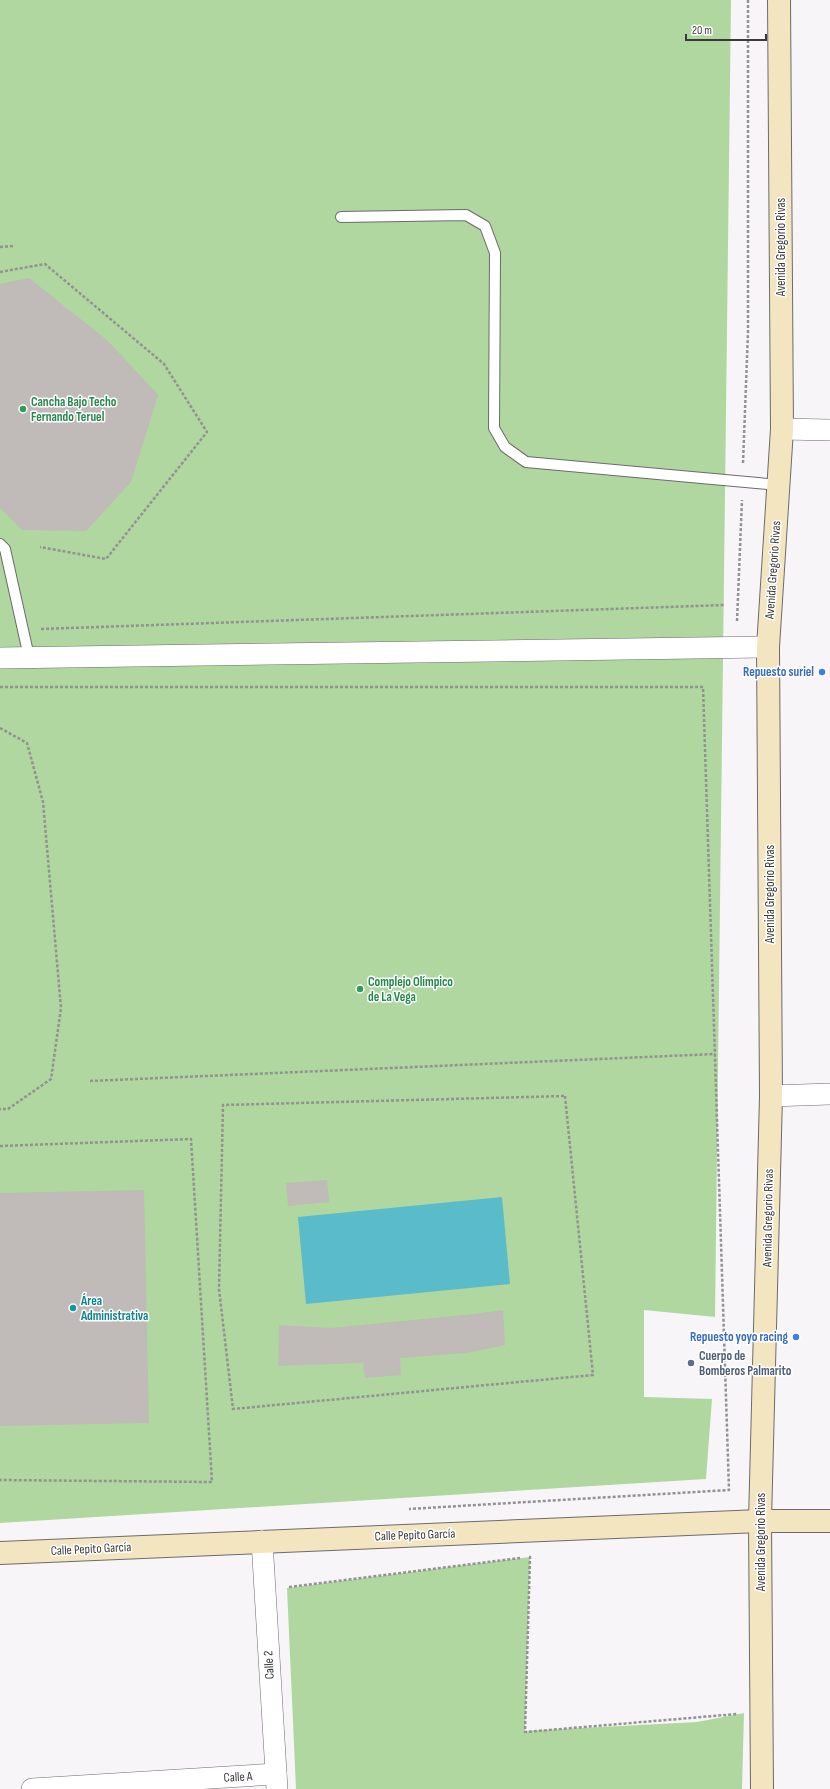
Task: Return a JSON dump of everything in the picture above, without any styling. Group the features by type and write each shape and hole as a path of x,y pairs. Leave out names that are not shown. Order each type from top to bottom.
{"main road":[{"name":"Avenida Gregorio Rivas","path":"762,1789 760,1521 771,1096 768,647 782,429 779,0"},
{"name":"Calle Pepito García","path":"0,1553 760,1521 830,1521"}],"street":[{"path":"782,429 830,430"},
{"path":"0,658 768,647"},
{"path":"771,1096 830,1094"},
{"name":"Calle 2","path":"262,1541 276,1782"},
{"name":"Calle A","path":"32,1789 276,1782"}],"lane":[{"path":"341,217 466,214 485,226 495,253 494,428 505,447 526,462 779,485"},
{"path":"0,544 5,549 29,657"}],"path":[{"path":"730,622 738,621 748,332 748,0"},
{"path":"0,247 13,246"},
{"path":"0,272 45,264 164,364 208,432 106,559 40,548"},
{"path":"41,629 724,605"},
{"path":"0,687 703,687 729,1490 401,1509"},
{"path":"0,728 27,743 43,802 61,1008 51,1079 8,1110 0,1108"},
{"path":"90,1081 715,1054"},
{"path":"565,1096 593,1375 233,1409 219,1289 223,1105 565,1096"},
{"path":"0,1146 191,1139 212,1482 0,1480"},
{"path":"287,1588 530,1557 525,1732 744,1713"}],"green space":[{"name":"Complejo Olímpico de La Vega","path":"0,0 731,0 715,1317 644,1310 644,1397 712,1399 706,1479 0,1523"},
{"path":"530,1557 525,1731 697,1722 744,1713 742,1789 296,1789 287,1588"}],"water":[{"path":"502,1197 510,1284 306,1304 298,1217"}],"building":[{"path":"29,278 108,341 158,395 131,482 86,531 22,530 0,508 0,284"},
{"path":"327,1180 329,1202 288,1206 286,1183"},
{"name":"Área Administrativa","path":"144,1190 149,1423 0,1426 0,1193"},
{"path":"503,1310 505,1345 467,1353 400,1358 401,1375 365,1378 363,1363 278,1366 279,1325 331,1328"}],"place":[{"name":"Cancha Bajo Techo Fernando Teruel","path":"23,409"},
{"name":"Repuesto suriel","path":"822,672"},
{"name":"Complejo Olímpico de La Vega","path":"360,989"},
{"name":"Área Administrativa","path":"73,1308"},
{"name":"Repuesto yoyo racing","path":"796,1337"},
{"name":"Cuerpo de Bomberos Palmarito","path":"691,1363"}]}
